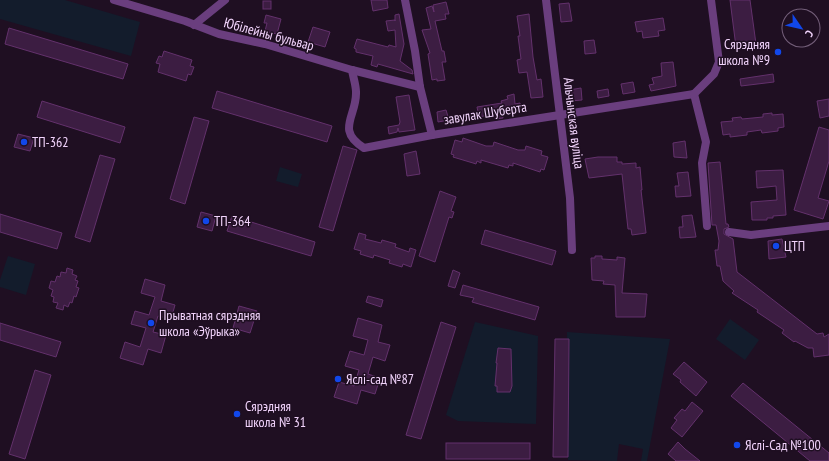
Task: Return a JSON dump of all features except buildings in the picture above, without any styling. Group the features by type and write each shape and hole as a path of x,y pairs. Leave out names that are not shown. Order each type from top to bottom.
{"street":[{"name":"Юбілейны бульвар","path":"114,0 219,34 265,44 352,70 420,87"},
{"path":"194,25 225,0"},
{"path":"405,0 420,87 432,135"},
{"name":"Альчынская вуліца","path":"546,0 570,198 572,250"},
{"path":"707,226 702,163 706,142 694,94 714,74 719,62 711,0"},
{"name":"завулак Шуберта","path":"352,70 356,93 349,124 349,132 356,143 364,148 432,135 694,94"},
{"path":"729,232 751,235 829,226"}],"shaded area":[{"path":"0,0 65,0 140,22 131,56 0,19"},
{"path":"280,167 302,174 298,187 276,181"},
{"path":"8,256 35,264 26,295 0,287 0,280"},
{"path":"730,319 759,340 745,360 716,339"},
{"path":"475,322 538,336 536,424 458,421 446,415"},
{"path":"567,332 670,339 647,461 641,461 643,449 619,444 617,461 568,460"}],"place":[{"name":"Сярэдняя школа №9","path":"778,52"},
{"name":"ТП-362","path":"24,142"},
{"name":"ТП-364","path":"206,221"},
{"name":"ЦТП","path":"776,246"},
{"name":"Прыватная сярэдняя школа «Эўрыка»","path":"151,323"},
{"name":"Яслі-сад №87","path":"338,379"},
{"name":"Сярэдняя школа № 31","path":"237,414"},
{"name":"Яслі-Сад №100","path":"737,445"}]}
